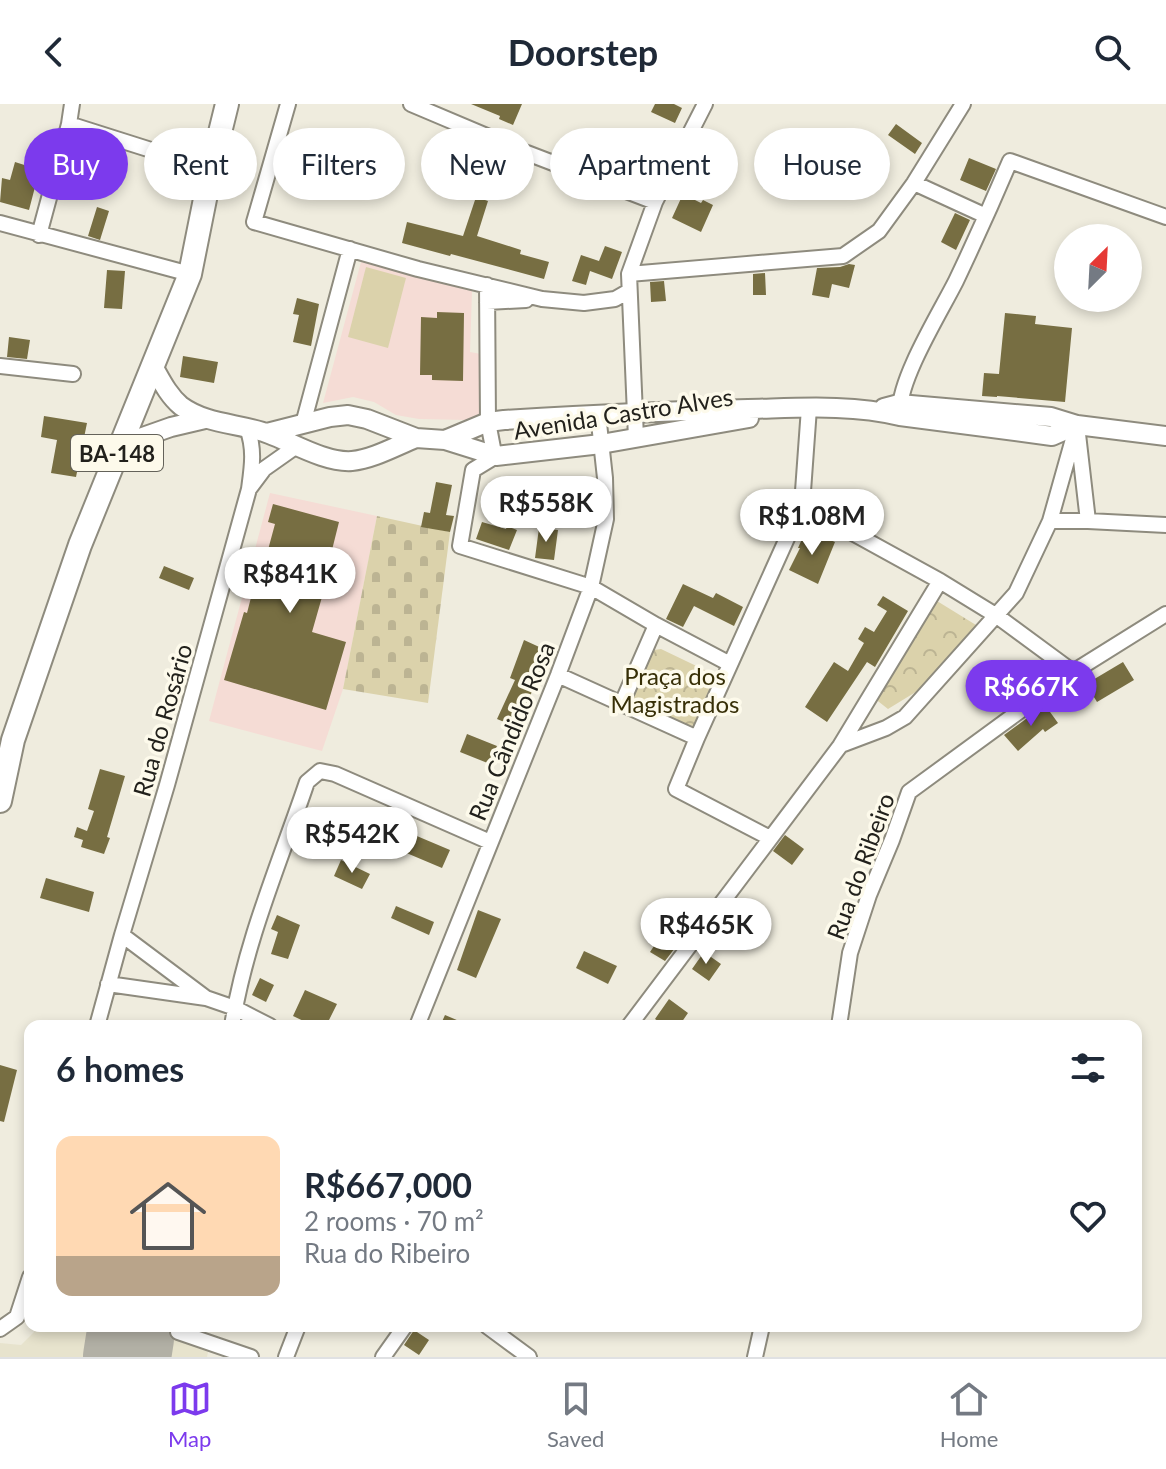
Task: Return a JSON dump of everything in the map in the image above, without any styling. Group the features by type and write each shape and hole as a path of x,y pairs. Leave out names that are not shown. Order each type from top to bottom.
{"main road":[{"name":"BA-148","path":"221,128 227,104"},
{"name":"BA-148","path":"0,801 13,740 80,545 190,274 205,200"}],"street":[{"path":"288,104 254,222 418,269 542,299"},
{"path":"411,104 655,202"},
{"path":"636,438 629,274 655,202 705,104"},
{"path":"629,274 843,256 879,231 914,183 963,104"},
{"path":"39,235 69,124 68,105"},
{"path":"69,124 144,148"},
{"path":"900,410 910,372 1010,161 1166,217"},
{"path":"914,183 986,216"},
{"path":"0,223 190,274"},
{"path":"307,449 310,422 350,249"},
{"path":"473,470 496,456 488,422 487,285"},
{"path":"487,302 542,299 584,303 615,299 629,291"},
{"path":"0,366 73,374"},
{"path":"153,366 167,392 182,406 205,419"},
{"path":"144,388 167,392"},
{"path":"770,838 676,789 802,505 809,408"},
{"name":"Avenida Castro Alves","path":"267,433 348,415 416,438 445,440 496,456 601,444 809,408"},
{"name":"Avenida Castro Alves","path":"445,440 488,422 504,420 635,412 809,408 900,410 1052,436 1077,425 1166,436"},
{"name":"Rua Cândido Rosa","path":"419,1020 591,587 606,519 598,414"},
{"path":"132,415 146,426 171,427"},
{"path":"120,445 205,419"},
{"name":"Avenida Castro Alves","path":"205,419 267,433 333,459 352,461 416,438"},
{"path":"371,456 382,438 376,424"},
{"path":"1077,425 1088,521"},
{"path":"840,746 905,717 1016,593 1050,521 1077,425"},
{"path":"247,428 253,456 249,489"},
{"path":"445,440 473,470 460,546 591,587 730,664"},
{"name":"Rua do Rosário","path":"99,1020 249,489 264,469 307,449"},
{"path":"802,505 997,616 1073,672"},
{"path":"1050,521 1166,525"},
{"path":"634,1020 840,746 940,581"},
{"name":"Rua do Ribeiro","path":"840,1020 850,953 909,792 1073,672 1166,614"},
{"path":"622,703 656,625"},
{"path":"558,675 697,738"},
{"path":"863,710 871,721 886,728"},
{"path":"233,1020 255,930 307,782 320,771 335,774 490,842"},
{"path":"122,935 206,998"},
{"path":"108,984 206,998 258,1020"},
{"path":"0,1329 23,1314"},
{"path":"178,1332 251,1357"},
{"path":"286,1357 296,1332"},
{"path":"383,1357 401,1332"},
{"path":"495,1332 528,1357"},
{"path":"755,1357 761,1332"}],"shaded area":[{"path":"361,262 472,291 470,352 481,354 482,417 467,420 419,419 396,415 374,402 353,397 323,403"},
{"path":"270,493 377,516 343,689 322,751 209,721"},
{"path":"34,1332 171,1332 170,1336 208,1352 207,1357 0,1357 0,1343 21,1345"}],"green space":[{"path":"366,267 406,278 388,348 348,337"},
{"path":"377,516 450,532 428,703 343,689"},
{"path":"937,601 976,625 919,690 888,709 874,698"},
{"name":"Praça dos Magistrados","path":"661,649 711,673 714,686 699,723 694,726 636,705 632,699 650,653"}],"building":[{"path":"471,104 522,104 513,125"},
{"path":"655,104 674,104 682,108 675,123 651,112"},
{"path":"896,124 922,143 915,154 890,136"},
{"path":"969,158 996,169 986,191 960,180"},
{"path":"15,162 24,165 24,200 32,200 29,210 0,202 2,178 10,180"},
{"path":"475,200 488,201 477,236 549,262 544,279 402,243 407,222 463,236"},
{"path":"680,200 701,203 703,200 713,205 701,232 672,218"},
{"path":"97,207 109,211 100,240 88,236"},
{"path":"955,213 970,220 956,250 941,242"},
{"path":"605,246 622,252 612,279 590,271 586,285 572,281 581,255 599,261"},
{"path":"855,265 849,288 832,284 829,298 812,295 817,268"},
{"path":"107,270 125,271 122,309 104,308"},
{"path":"765,273 766,295 753,295 753,274"},
{"path":"664,281 666,301 651,302 650,282"},
{"path":"297,298 319,304 311,346 293,342 299,315 293,314"},
{"path":"437,312 464,313 463,381 432,380 432,375 420,375 421,317 437,318"},
{"path":"1005,313 1036,316 1035,324 1072,328 1065,402 982,396 984,373 999,374"},
{"path":"9,337 30,340 27,359 7,357"},
{"path":"183,356 218,362 214,383 180,377"},
{"path":"44,416 87,423 76,477 51,473 57,440 41,437"},
{"path":"436,482 452,485 446,515 454,516 450,532 421,527 424,512 430,513"},
{"path":"273,504 339,522 330,558 334,559 312,632 346,642 326,710 224,680 244,612 247,613 255,582 259,583 275,524 268,522"},
{"path":"482,522 517,530 509,550 476,539"},
{"path":"539,528 558,530 554,560 535,558"},
{"path":"806,530 835,542 818,584 789,570"},
{"path":"164,566 194,578 189,590 159,578"},
{"path":"683,584 713,598 716,593 743,607 734,626 694,606 683,627 666,619"},
{"path":"883,596 908,611 875,667 867,662 827,722 805,707 834,662 848,671 864,643 858,639 865,627 874,632 887,611 877,605"},
{"path":"524,640 548,651 525,709 529,710 521,729 497,719 515,680 510,678"},
{"path":"1123,662 1134,680 1097,702 1086,684"},
{"path":"1045,705 1058,723 1045,732 1043,729 1018,751 1004,735"},
{"path":"467,734 497,746 490,764 460,752"},
{"path":"100,769 125,776 104,854 81,847 83,840 74,837 77,827 87,831 94,811 88,809"},
{"path":"405,831 450,850 442,868 397,849"},
{"path":"785,835 804,849 792,865 773,851"},
{"path":"341,860 370,874 362,889 334,876"},
{"path":"46,878 94,892 89,912 40,898"},
{"path":"396,906 434,922 429,935 391,918"},
{"path":"478,910 501,919 476,978 457,970"},
{"path":"277,915 300,925 288,959 271,954 278,932 271,929"},
{"path":"662,934 678,944 665,961 650,952"},
{"path":"584,951 617,966 608,984 576,968"},
{"path":"704,952 721,964 709,981 692,969"},
{"path":"260,978 274,985 266,1002 252,995"},
{"path":"305,990 337,1004 329,1020 301,1020 293,1016"},
{"path":"669,999 688,1013 683,1020 655,1019"},
{"path":"0,1065 17,1070 4,1122 0,1121"},
{"path":"413,1332 429,1340 419,1355 404,1345"}],"runway":[{"path":"127,1357 130,1338"}]}
